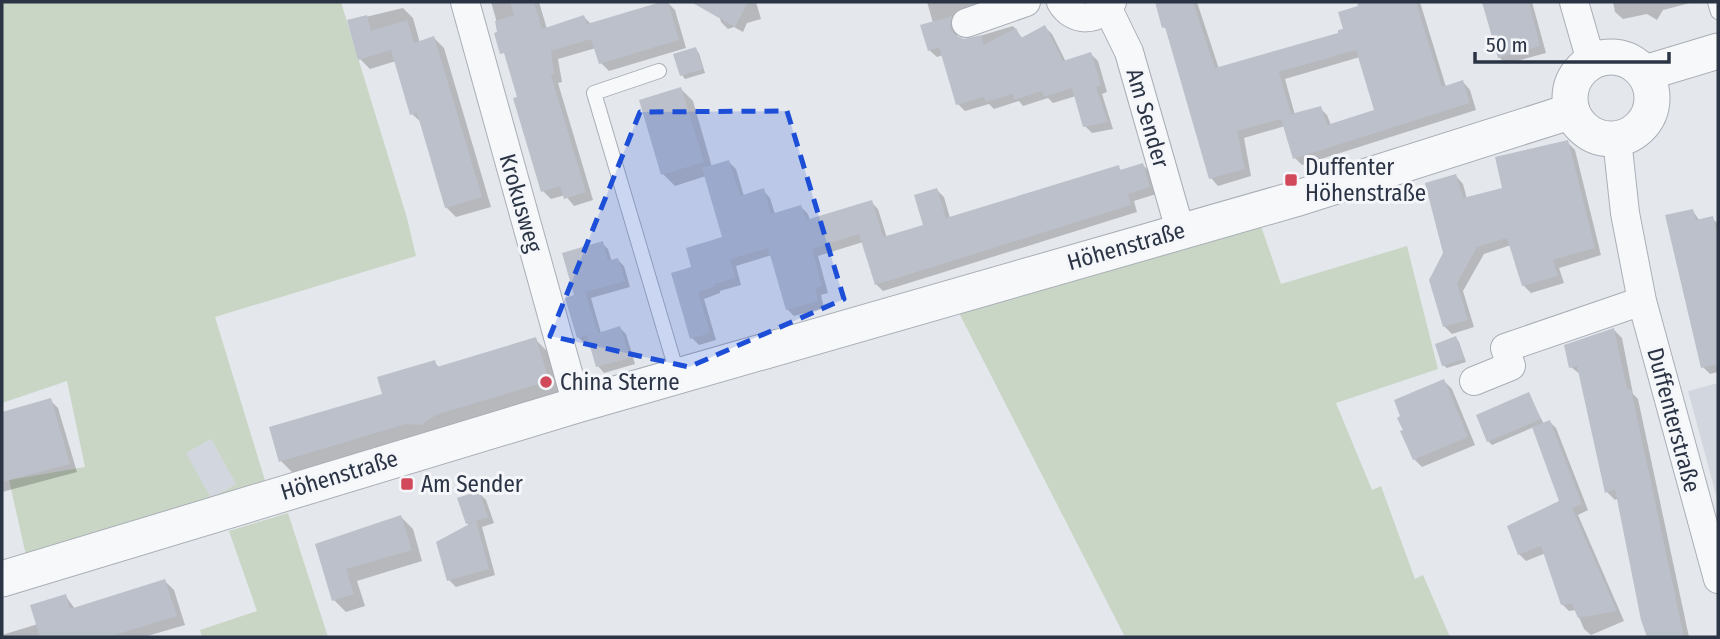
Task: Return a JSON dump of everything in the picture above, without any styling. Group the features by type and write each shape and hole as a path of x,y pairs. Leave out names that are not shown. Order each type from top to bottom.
{"street":[{"name":"Krokusweg","path":"465,2 578,405"},
{"path":"965,23 1026,2"},
{"name":"Am Sender","path":"1061,2 1072,14 1081,18 1091,18 1110,5 1129,52 1180,230"},
{"path":"1574,2 1591,61"},
{"path":"1649,84 1718,51"},
{"path":"1606,56 1621,57 1634,63 1649,84 1647,119 1629,136 1617,139 1598,137 1582,127 1572,111 1572,82 1580,70 1591,61 1606,56"},
{"path":"1649,84 1718,75"},
{"name":"Höhenstraße","path":"2,579 578,405 1295,199 1572,111"},
{"name":"Duffenterstraße","path":"1617,139 1625,213 1642,301 1718,579"},
{"path":"1474,380 1511,366 1505,348 1642,301"}],"lane":[{"path":"1715,2 1718,12"},
{"path":"659,71 594,93 678,376"}],"highlighted area":[{"path":"787,111 844,299 689,367 550,336 640,112"}],"shaded area":[{"path":"1718,383 1718,502 1688,391"},
{"path":"211,439 236,484 211,498 185,453"}],"green space":[{"path":"2,2 341,2 407,218 416,256 215,317 267,487 27,560 9,480 85,467 67,381 2,403","holes":["211,439 236,484 211,498 186,453"]},
{"path":"1261,226 1281,284 1407,246 1438,369 1336,403 1372,490 1381,486 1415,579 1423,575 1450,637 1125,637 959,313"},
{"path":"288,513 328,637 202,637 200,630 257,611 229,531"}],"building":[{"path":"510,2 534,2 542,29 584,15 587,24 668,2 679,40 599,64 591,39 551,51 554,74 551,75 586,192 564,199 560,186 541,192 513,98 517,97 504,53 500,54 494,33 497,32 495,21 514,15"},
{"path":"691,2 748,2 735,27"},
{"path":"1155,2 1193,2 1215,68 1338,33 1338,30 1343,29 1338,12 1358,6 1357,2 1416,2 1442,87 1463,80 1470,103 1293,159 1281,119 1237,131 1245,169 1209,179 1165,27 1162,28","holes":["1356,50 1374,110 1327,125 1321,106 1291,114 1279,72"]},
{"path":"1482,2 1529,2 1540,46 1498,58"},
{"path":"367,15 371,31 407,20 414,43 434,36 482,197 445,208 417,113 410,115 391,50 358,60 347,20"},
{"path":"952,16 950,28 955,35 964,39 982,35 983,45 1016,28 1021,38 1045,25 1063,61 1091,52 1101,85 1096,87 1108,122 1083,127 1072,88 1044,97 1042,91 1014,100 1013,94 986,102 984,97 956,105 939,47 928,51 920,25"},
{"path":"696,47 703,69 680,76 673,54"},
{"path":"681,87 704,162 661,175 639,100"},
{"path":"1568,140 1595,248 1553,260 1558,276 1522,286 1507,238 1477,247 1457,283 1468,320 1443,327 1429,280 1443,253 1425,183 1456,174 1463,198 1502,188 1495,157"},
{"path":"729,160 740,196 764,188 771,214 801,205 806,220 872,200 883,237 923,225 914,195 937,188 946,218 1119,165 1120,170 1143,163 1150,187 1128,194 1131,205 875,285 859,234 812,249 822,286 815,288 818,301 786,310 768,248 730,259 735,278 698,292 710,333 690,339 671,273 691,267 686,248 722,237 702,168"},
{"path":"1693,209 1696,220 1713,216 1718,239 1718,364 1701,368 1665,215"},
{"path":"603,241 608,261 618,258 625,281 585,292 598,333 620,326 630,358 596,367 587,336 596,333 577,338 565,298 574,295 562,253"},
{"path":"1614,328 1627,389 1631,389 1684,637 1647,637 1641,620 1615,489 1605,493 1577,366 1569,368 1564,345"},
{"path":"1456,336 1464,359 1442,366 1435,344"},
{"path":"536,337 549,381 436,415 421,425 406,424 279,462 269,427 382,394 377,377 435,360 437,367"},
{"path":"1444,379 1468,437 1413,460 1400,431 1403,430 1397,418 1400,416 1394,400"},
{"path":"1529,392 1541,419 1487,442 1476,415"},
{"path":"51,398 70,464 2,482 2,412"},
{"path":"1550,420 1582,504 1572,508 1617,611 1578,618 1572,604 1561,605 1541,546 1518,555 1507,526 1559,501 1532,427"},
{"path":"479,491 488,517 476,521 489,569 447,581 436,542 475,521 466,524 457,498"},
{"path":"401,515 412,550 346,569 354,594 332,601 315,544"},
{"path":"165,579 177,616 108,637 40,637 30,605 66,594 70,609"}],"place":[{"name":"Duffenter Höhenstraße","path":"1291,180"},
{"name":"China Sterne","path":"546,382"},
{"name":"Am Sender","path":"407,484"}]}
